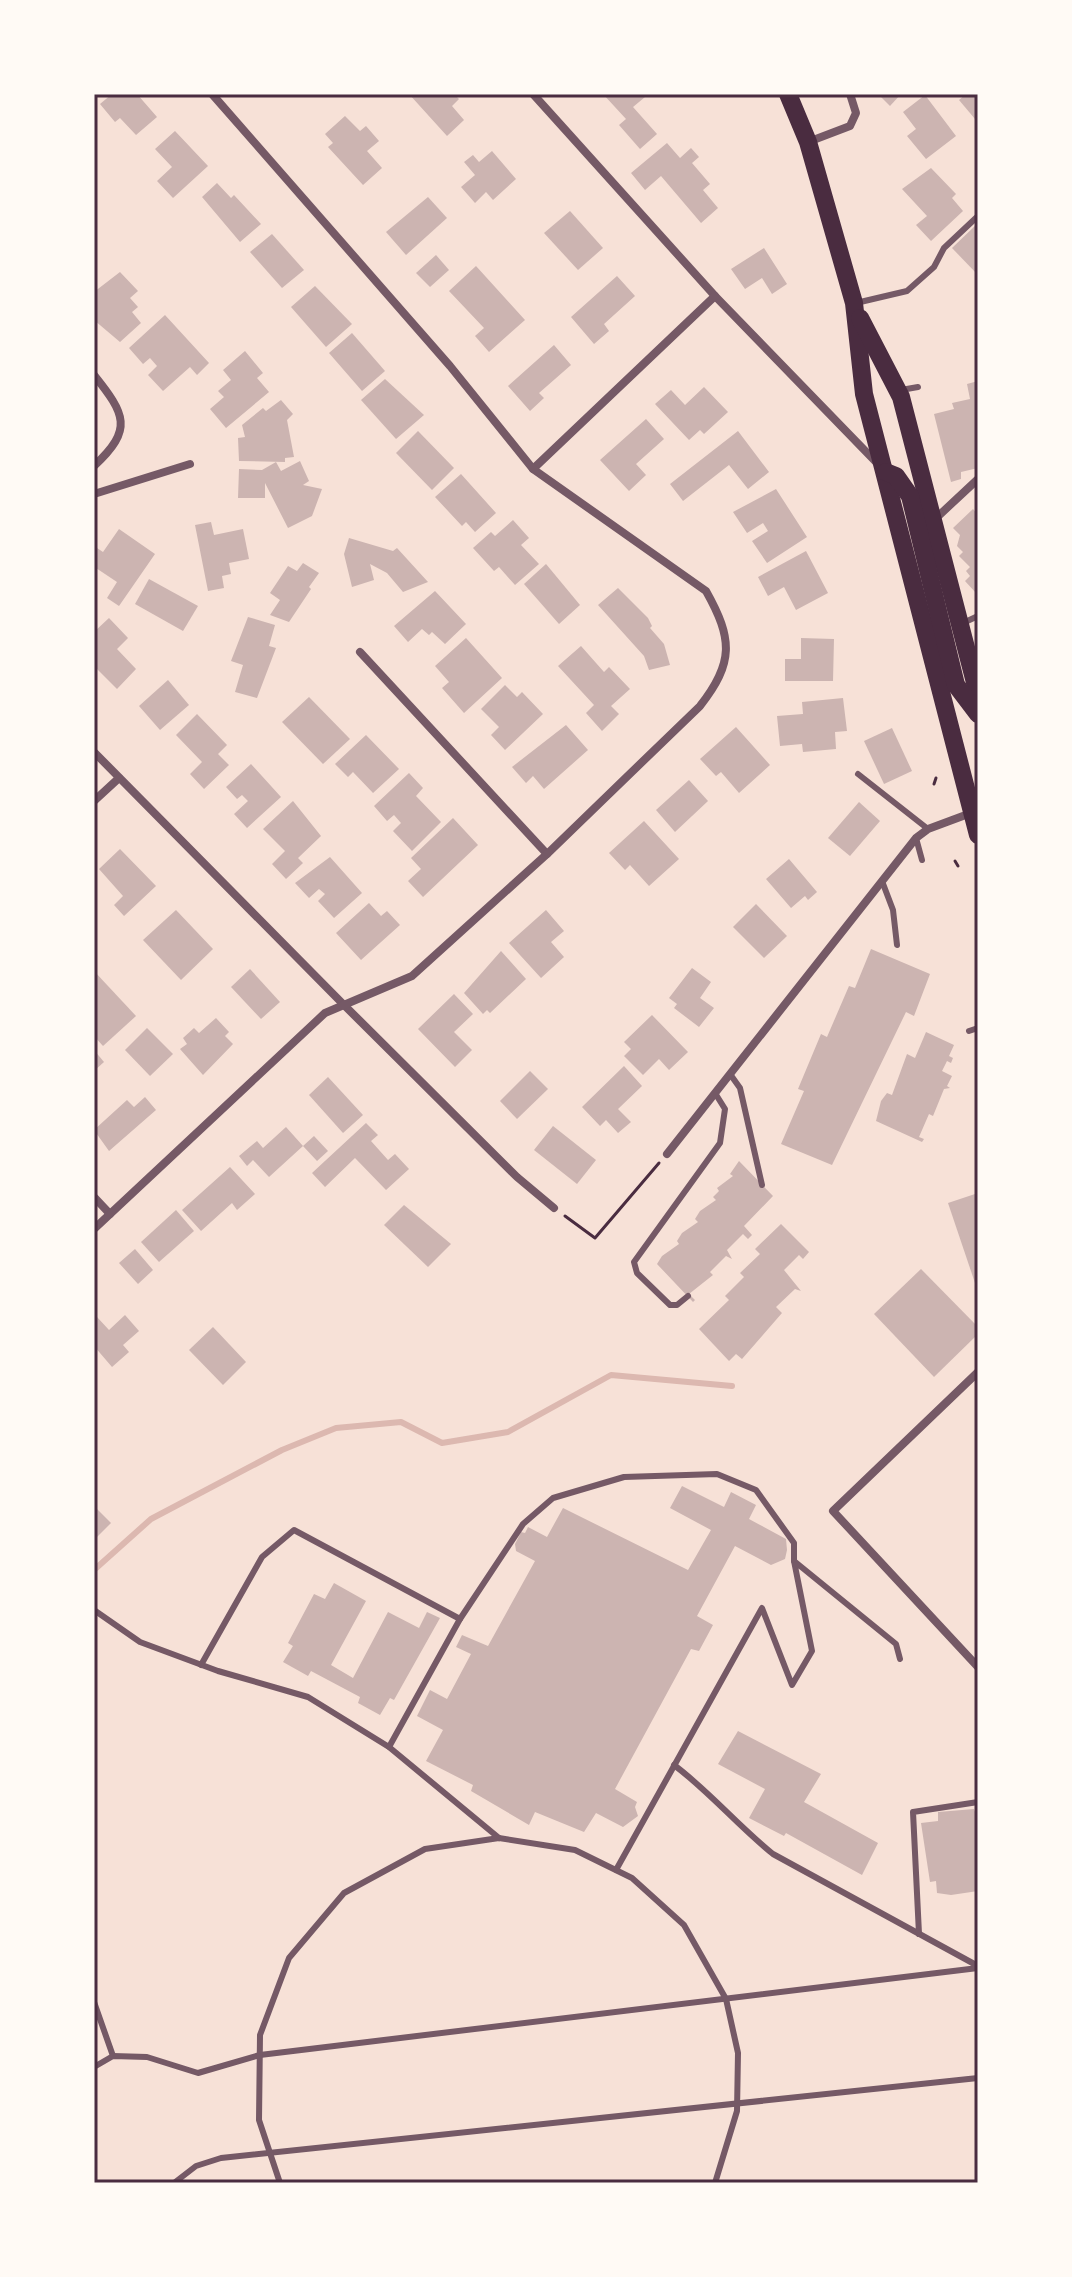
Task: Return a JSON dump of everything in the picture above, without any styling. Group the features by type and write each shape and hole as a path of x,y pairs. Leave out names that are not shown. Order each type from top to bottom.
{"main road":[{"path":"788,94 808,142 855,306 864,394 978,835"},
{"path":"855,306 897,390 978,694"},
{"path":"886,472 896,476 910,496 956,685 978,714"}],"street":[{"path":"94,1229 325,1013 412,976 547,854 700,706 721,679 728,649 722,619 706,591 533,469 450,366 212,94"},
{"path":"533,94 715,296 886,472"},
{"path":"808,142 850,126 856,113 850,94"},
{"path":"533,469 715,296"},
{"path":"94,375 119,409 123,427 115,444 94,466"},
{"path":"94,494 190,464"},
{"path":"933,520 978,479"},
{"path":"360,652 547,854"},
{"path":"94,752 517,1177 554,1208"},
{"path":"94,801 119,778"},
{"path":"667,1154 916,838 928,829 972,813"},
{"path":"94,1197 110,1214"},
{"path":"978,1372 833,1511 978,1667"}],"lane":[{"path":"855,306 907,291 934,267 944,248 978,216"},
{"path":"897,390 918,387"},
{"path":"960,624 978,616"},
{"path":"858,774 928,829"},
{"path":"916,838 922,860"},
{"path":"882,881 893,910 897,945"},
{"path":"969,1031 978,1028"},
{"path":"730,1074 740,1088 762,1185"},
{"path":"688,1296 677,1305 670,1305 637,1273 634,1262 720,1143 725,1109 715,1093"},
{"path":"389,1747 460,1619 523,1524 553,1498 624,1477 717,1474 756,1490 794,1543 794,1561 812,1651 792,1685 762,1608 616,1870"},
{"path":"201,1665 262,1557 294,1530 460,1619"},
{"path":"794,1561 896,1644 900,1659"},
{"path":"94,1610 140,1642 201,1665 308,1697 389,1747 499,1838"},
{"path":"674,1765 708,1790 744,1831 773,1854 978,1967"},
{"path":"919,1934 913,1812 978,1802"},
{"path":"280,2183 259,2120 260,2035 289,1958 344,1893 425,1849 499,1838 575,1850 632,1878 684,1925 726,1999 738,2053 737,2106 715,2183"},
{"path":"94,2067 113,2056 147,2057 198,2073 260,2055 978,1967"},
{"path":"94,2002 113,2056"},
{"path":"174,2183 196,2166 221,2158 737,2106 978,2078"}],"path":[{"path":"934,784 936,778"},
{"path":"554,1208 595,1238 667,1154"}],"building":[{"path":"112,94 137,94 157,117 136,135 120,118 115,122 100,104"},
{"path":"409,94 454,94 459,99 452,106 464,120 447,136"},
{"path":"603,94 642,94 645,97 633,107 657,134 640,149 619,125 626,119"},
{"path":"878,94 901,94 890,106"},
{"path":"966,94 978,94 978,116 975,119 959,100"},
{"path":"925,95 956,136 926,159 907,136 916,129 903,112"},
{"path":"345,116 360,131 366,126 379,141 367,151 382,168 363,185 328,147 333,143 325,134"},
{"path":"175,131 208,166 173,198 157,181 172,167 155,149"},
{"path":"667,143 680,158 691,148 699,157 692,163 710,184 703,190 718,208 701,223 661,176 645,190 631,173"},
{"path":"492,151 516,179 493,200 486,192 475,203 461,187 475,175 464,162 473,155 479,162"},
{"path":"931,168 956,194 952,198 963,211 931,241 916,225 927,216 902,189"},
{"path":"217,183 231,198 234,195 261,224 240,242 202,197"},
{"path":"428,197 447,218 406,255 386,232"},
{"path":"570,211 603,248 578,270 544,233"},
{"path":"978,223 978,275 952,248"},
{"path":"272,234 304,270 282,288 250,252"},
{"path":"764,248 787,284 772,294 762,278 745,289 731,269"},
{"path":"436,255 449,270 430,287 416,273"},
{"path":"476,266 525,320 489,352 475,336 484,328 449,291"},
{"path":"120,272 138,291 130,298 138,307 132,312 141,323 120,342 94,320 94,292"},
{"path":"617,276 635,296 604,324 609,331 594,344 571,317"},
{"path":"315,286 352,324 326,347 291,307"},
{"path":"165,315 209,363 197,375 190,367 163,391 148,375 157,366 150,358 143,364 129,348"},
{"path":"352,333 385,371 362,391 329,353"},
{"path":"554,345 571,365 539,393 544,398 530,411 508,386"},
{"path":"245,351 263,373 257,378 269,392 226,428 210,409 224,397 218,391 231,380 223,370"},
{"path":"385,379 424,415 396,439 361,400"},
{"path":"978,381 978,453 975,453 978,468 961,472 961,479 951,482 934,414 954,409 952,403 970,399 967,384"},
{"path":"704,387 728,412 704,434 700,430 689,440 655,404 671,390 685,405"},
{"path":"281,400 293,414 287,420 294,457 285,458 285,462 239,461 238,438 245,437 242,425 263,408 266,411"},
{"path":"646,419 664,439 636,464 646,475 629,491 600,460"},
{"path":"418,431 454,468 432,490 396,453"},
{"path":"738,431 769,472 748,489 729,465 683,501 670,484"},
{"path":"300,461 309,481 303,485 322,489 312,516 288,528 265,483 265,498 238,498 239,469 262,470 276,462 281,471"},
{"path":"461,474 496,513 475,532 466,522 462,526 435,497"},
{"path":"776,489 807,537 767,563 752,541 768,531 763,523 747,533 733,512"},
{"path":"973,509 978,515 976,593 965,581 970,576 966,571 970,567 959,556 963,552 957,546 960,535 953,528"},
{"path":"513,520 529,538 521,545 539,564 515,585 499,567 494,571 473,548 491,532 495,536"},
{"path":"211,522 214,535 243,529 249,559 229,563 231,574 222,576 224,588 208,591 195,525"},
{"path":"119,529 155,554 119,606 107,598 117,582 96,568 94,571 94,546 103,552"},
{"path":"349,538 393,551 397,548 428,582 403,592 387,573 370,564 374,580 352,587 344,554"},
{"path":"806,551 828,593 796,610 784,587 768,596 758,577"},
{"path":"303,563 319,573 309,587 311,589 289,622 270,615 280,600 270,593 288,566 297,571"},
{"path":"546,564 580,605 559,624 524,584"},
{"path":"149,579 198,606 183,631 135,604"},
{"path":"618,588 648,618 650,628 664,644 670,665 649,670 644,656 598,605"},
{"path":"435,591 466,624 445,644 432,632 429,635 422,629 408,642 394,626"},
{"path":"248,617 275,625 269,646 276,648 257,698 235,692 243,665 231,661"},
{"path":"109,618 128,638 117,649 136,669 117,689 97,669 94,672 94,632"},
{"path":"466,638 502,678 464,713 442,688 449,682 435,666"},
{"path":"801,638 834,639 833,681 785,681 785,659 801,659"},
{"path":"581,646 604,672 609,667 630,689 611,706 619,714 602,731 586,713 594,705 558,666"},
{"path":"168,680 189,705 160,730 139,706"},
{"path":"505,685 517,697 522,692 543,714 505,750 491,735 499,727 481,709"},
{"path":"309,697 350,739 323,764 282,722"},
{"path":"843,698 847,731 835,732 836,749 803,752 802,744 780,746 777,716 803,714 802,702"},
{"path":"197,714 227,745 218,754 229,765 204,789 190,774 202,762 176,735"},
{"path":"566,725 588,750 544,789 533,776 526,783 512,767"},
{"path":"736,727 770,765 739,793 721,772 716,776 700,759"},
{"path":"892,728 912,771 884,784 864,741"},
{"path":"366,735 399,769 373,793 353,772 348,777 335,764"},
{"path":"251,764 281,797 247,828 234,814 248,801 242,795 237,799 226,787"},
{"path":"409,773 423,788 416,796 441,822 412,851 393,831 401,823 394,815 387,821 374,806"},
{"path":"689,780 708,801 675,832 656,810"},
{"path":"293,801 321,836 298,858 303,863 286,879 272,864 285,851 263,829"},
{"path":"859,802 880,821 850,856 828,838"},
{"path":"453,818 478,845 423,897 408,881 421,869 411,858"},
{"path":"644,821 679,859 649,886 630,865 625,870 609,853"},
{"path":"120,849 156,886 124,916 114,905 123,896 99,869"},
{"path":"330,857 362,893 334,918 318,901 325,894 319,889 309,898 295,883"},
{"path":"789,859 817,892 808,900 805,896 791,908 766,879"},
{"path":"369,903 381,916 387,911 400,925 361,960 336,933"},
{"path":"756,904 787,936 764,958 733,927"},
{"path":"176,910 213,949 181,980 143,940"},
{"path":"546,910 564,931 551,942 564,957 541,978 509,943"},
{"path":"871,949 930,974 914,1016 906,1012 832,1165 781,1144 804,1091 798,1089 821,1034 827,1037 849,986 855,988"},
{"path":"501,951 526,979 490,1013 487,1010 483,1014 464,993"},
{"path":"692,968 711,982 700,998 714,1008 699,1027 674,1008 677,1004 669,998"},
{"path":"250,969 280,1002 261,1019 231,987"},
{"path":"94,971 136,1016 103,1046 94,1036"},
{"path":"454,994 473,1014 454,1032 472,1050 455,1067 418,1029"},
{"path":"652,1015 688,1052 669,1070 659,1059 643,1075 624,1056 631,1049 624,1042"},
{"path":"216,1018 229,1032 225,1036 233,1044 203,1075 180,1049 187,1044 183,1038 194,1028 199,1033"},
{"path":"147,1028 173,1054 150,1076 125,1050"},
{"path":"926,1032 954,1045 949,1056 953,1058 951,1063 947,1061 942,1071 952,1076 947,1086 950,1088 944,1089 933,1116 929,1114 919,1137 924,1139 922,1142 876,1121 881,1101 887,1093 892,1095 907,1054 915,1058"},
{"path":"94,1050 104,1062 94,1071"},
{"path":"624,1066 642,1086 618,1109 631,1122 618,1133 606,1120 600,1126 582,1107"},
{"path":"530,1071 548,1089 517,1119 500,1101"},
{"path":"328,1077 363,1115 343,1133 309,1095"},
{"path":"145,1097 156,1110 109,1151 94,1130 127,1100 134,1107"},
{"path":"366,1123 378,1135 371,1141 388,1160 395,1154 409,1169 386,1190 355,1158 325,1187 312,1173"},
{"path":"553,1126 596,1160 577,1184 534,1150"},
{"path":"286,1127 303,1146 269,1177 253,1160 247,1166 239,1156 257,1141 263,1148"},
{"path":"314,1136 328,1151 317,1161 303,1146"},
{"path":"739,1161 773,1196 744,1226 752,1235 748,1239 743,1234 727,1250 732,1259 726,1256 710,1272 713,1275 689,1294 695,1300 693,1302 657,1264 662,1256 679,1244 677,1241 682,1233 698,1222 695,1219 700,1211 716,1200 713,1197 719,1191 717,1188 733,1176 730,1174"},
{"path":"230,1167 255,1194 237,1210 232,1203 201,1231 182,1210"},
{"path":"978,1193 978,1282 975,1283 948,1203"},
{"path":"404,1205 451,1244 428,1267 384,1225"},
{"path":"176,1210 194,1231 159,1262 141,1242"},
{"path":"781,1224 809,1252 803,1259 799,1255 784,1270 801,1291 795,1289 776,1307 782,1313 742,1359 736,1354 729,1361 699,1329 729,1300 725,1296 744,1277 740,1273 760,1254 755,1249"},
{"path":"135,1249 153,1270 138,1284 119,1263"},
{"path":"921,1269 978,1327 978,1334 934,1377 874,1314"},
{"path":"125,1315 139,1331 123,1345 129,1352 112,1367 94,1346 94,1320 97,1317 109,1330"},
{"path":"213,1327 246,1362 223,1385 189,1350"},
{"path":"682,1486 724,1507 731,1492 756,1505 749,1519 786,1539 787,1550 785,1559 771,1565 735,1546 697,1616 713,1625 699,1651 691,1649 615,1789 637,1802 638,1816 623,1827 596,1813 584,1832 535,1812 529,1825 471,1791 473,1785 426,1761 443,1730 417,1716 430,1690 447,1699 471,1654 456,1647 462,1635 488,1646 535,1561 516,1551 515,1544 521,1532 525,1533 528,1527 547,1537 563,1508 688,1570 711,1530 670,1508"},
{"path":"94,1506 111,1523 94,1540"},
{"path":"334,1583 366,1601 331,1665 353,1678 388,1612 419,1628 427,1612 440,1618 394,1700 390,1698 380,1715 358,1703 360,1697 311,1671 308,1676 283,1662 293,1646 288,1643 314,1594 325,1599"},
{"path":"738,1731 821,1774 804,1802 878,1843 862,1875 786,1833 784,1836 749,1818 765,1789 718,1764"},
{"path":"974,1809 978,1820 978,1891 951,1895 937,1893 936,1881 930,1882 921,1823 938,1821 938,1812"}],"waterway":[{"path":"94,1570 151,1519 282,1450 336,1428 401,1422 442,1443 508,1432 611,1375 732,1386"}]}
